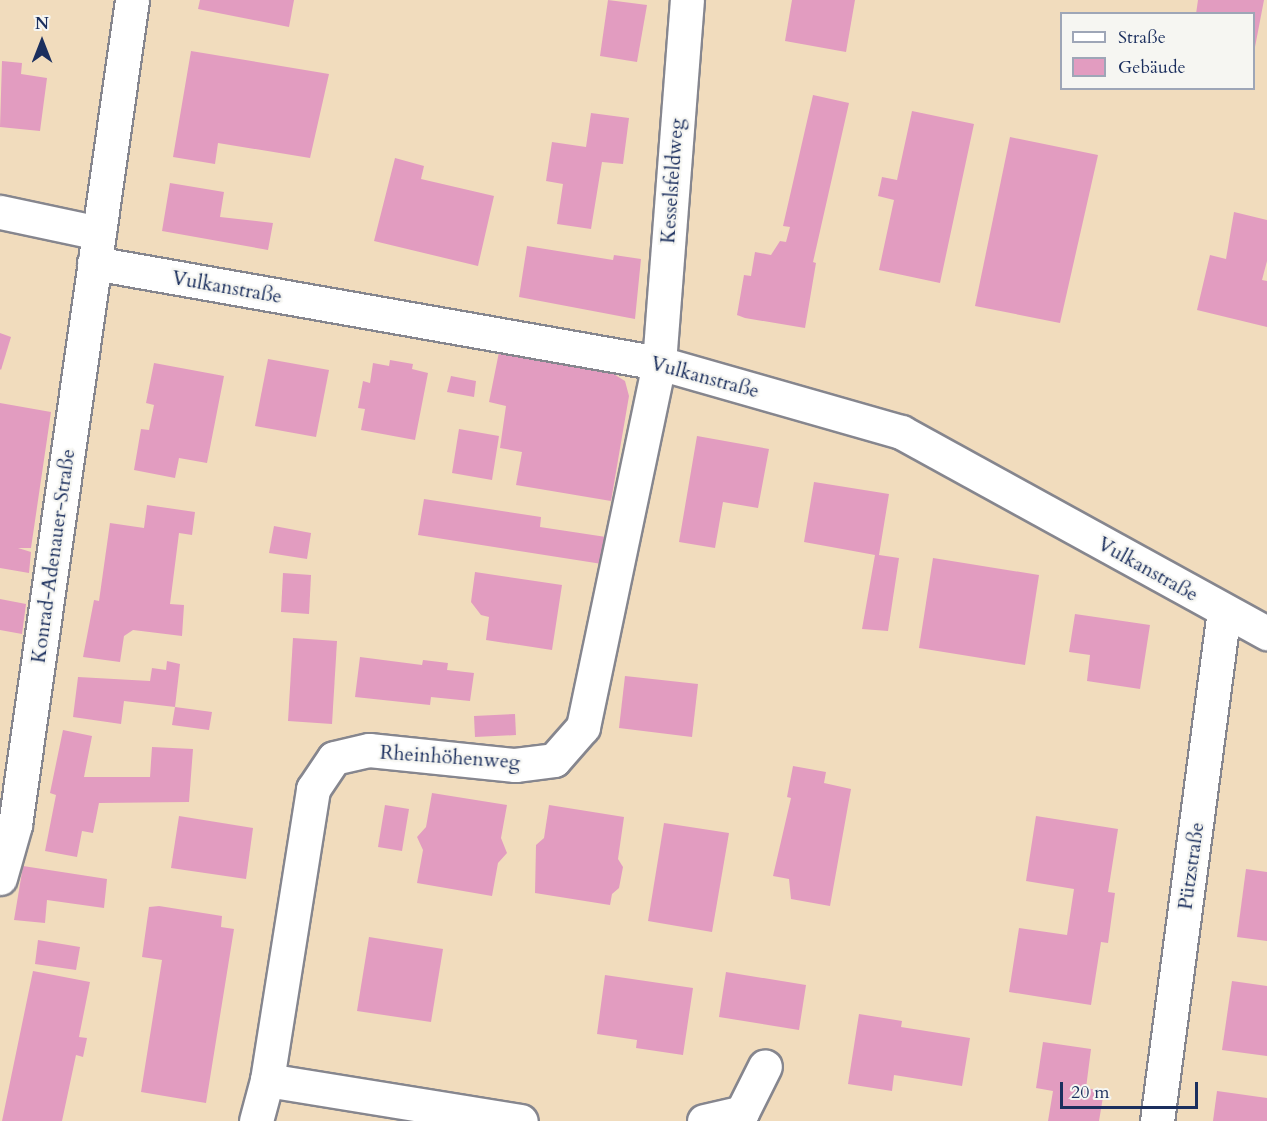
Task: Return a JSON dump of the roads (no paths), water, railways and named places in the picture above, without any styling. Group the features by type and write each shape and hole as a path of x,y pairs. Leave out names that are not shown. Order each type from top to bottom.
{"street":[{"name":"Konrad-Adenauer-Straße","path":"0,878 15,825 132,0"},
{"name":"Kesselsfeldweg","path":"659,363 687,0"},
{"path":"0,212 96,248"},
{"name":"Vulkanstraße","path":"96,248 659,363 901,432 1267,633"},
{"name":"Rheinhöhenweg","path":"256,1121 267,1080 313,789 334,758 369,750 515,765 554,760 584,727 659,363"},
{"name":"Pützstraße","path":"1157,1121 1224,611"},
{"path":"704,1121 742,1112 765,1066"},
{"path":"267,1080 521,1121"}]}
